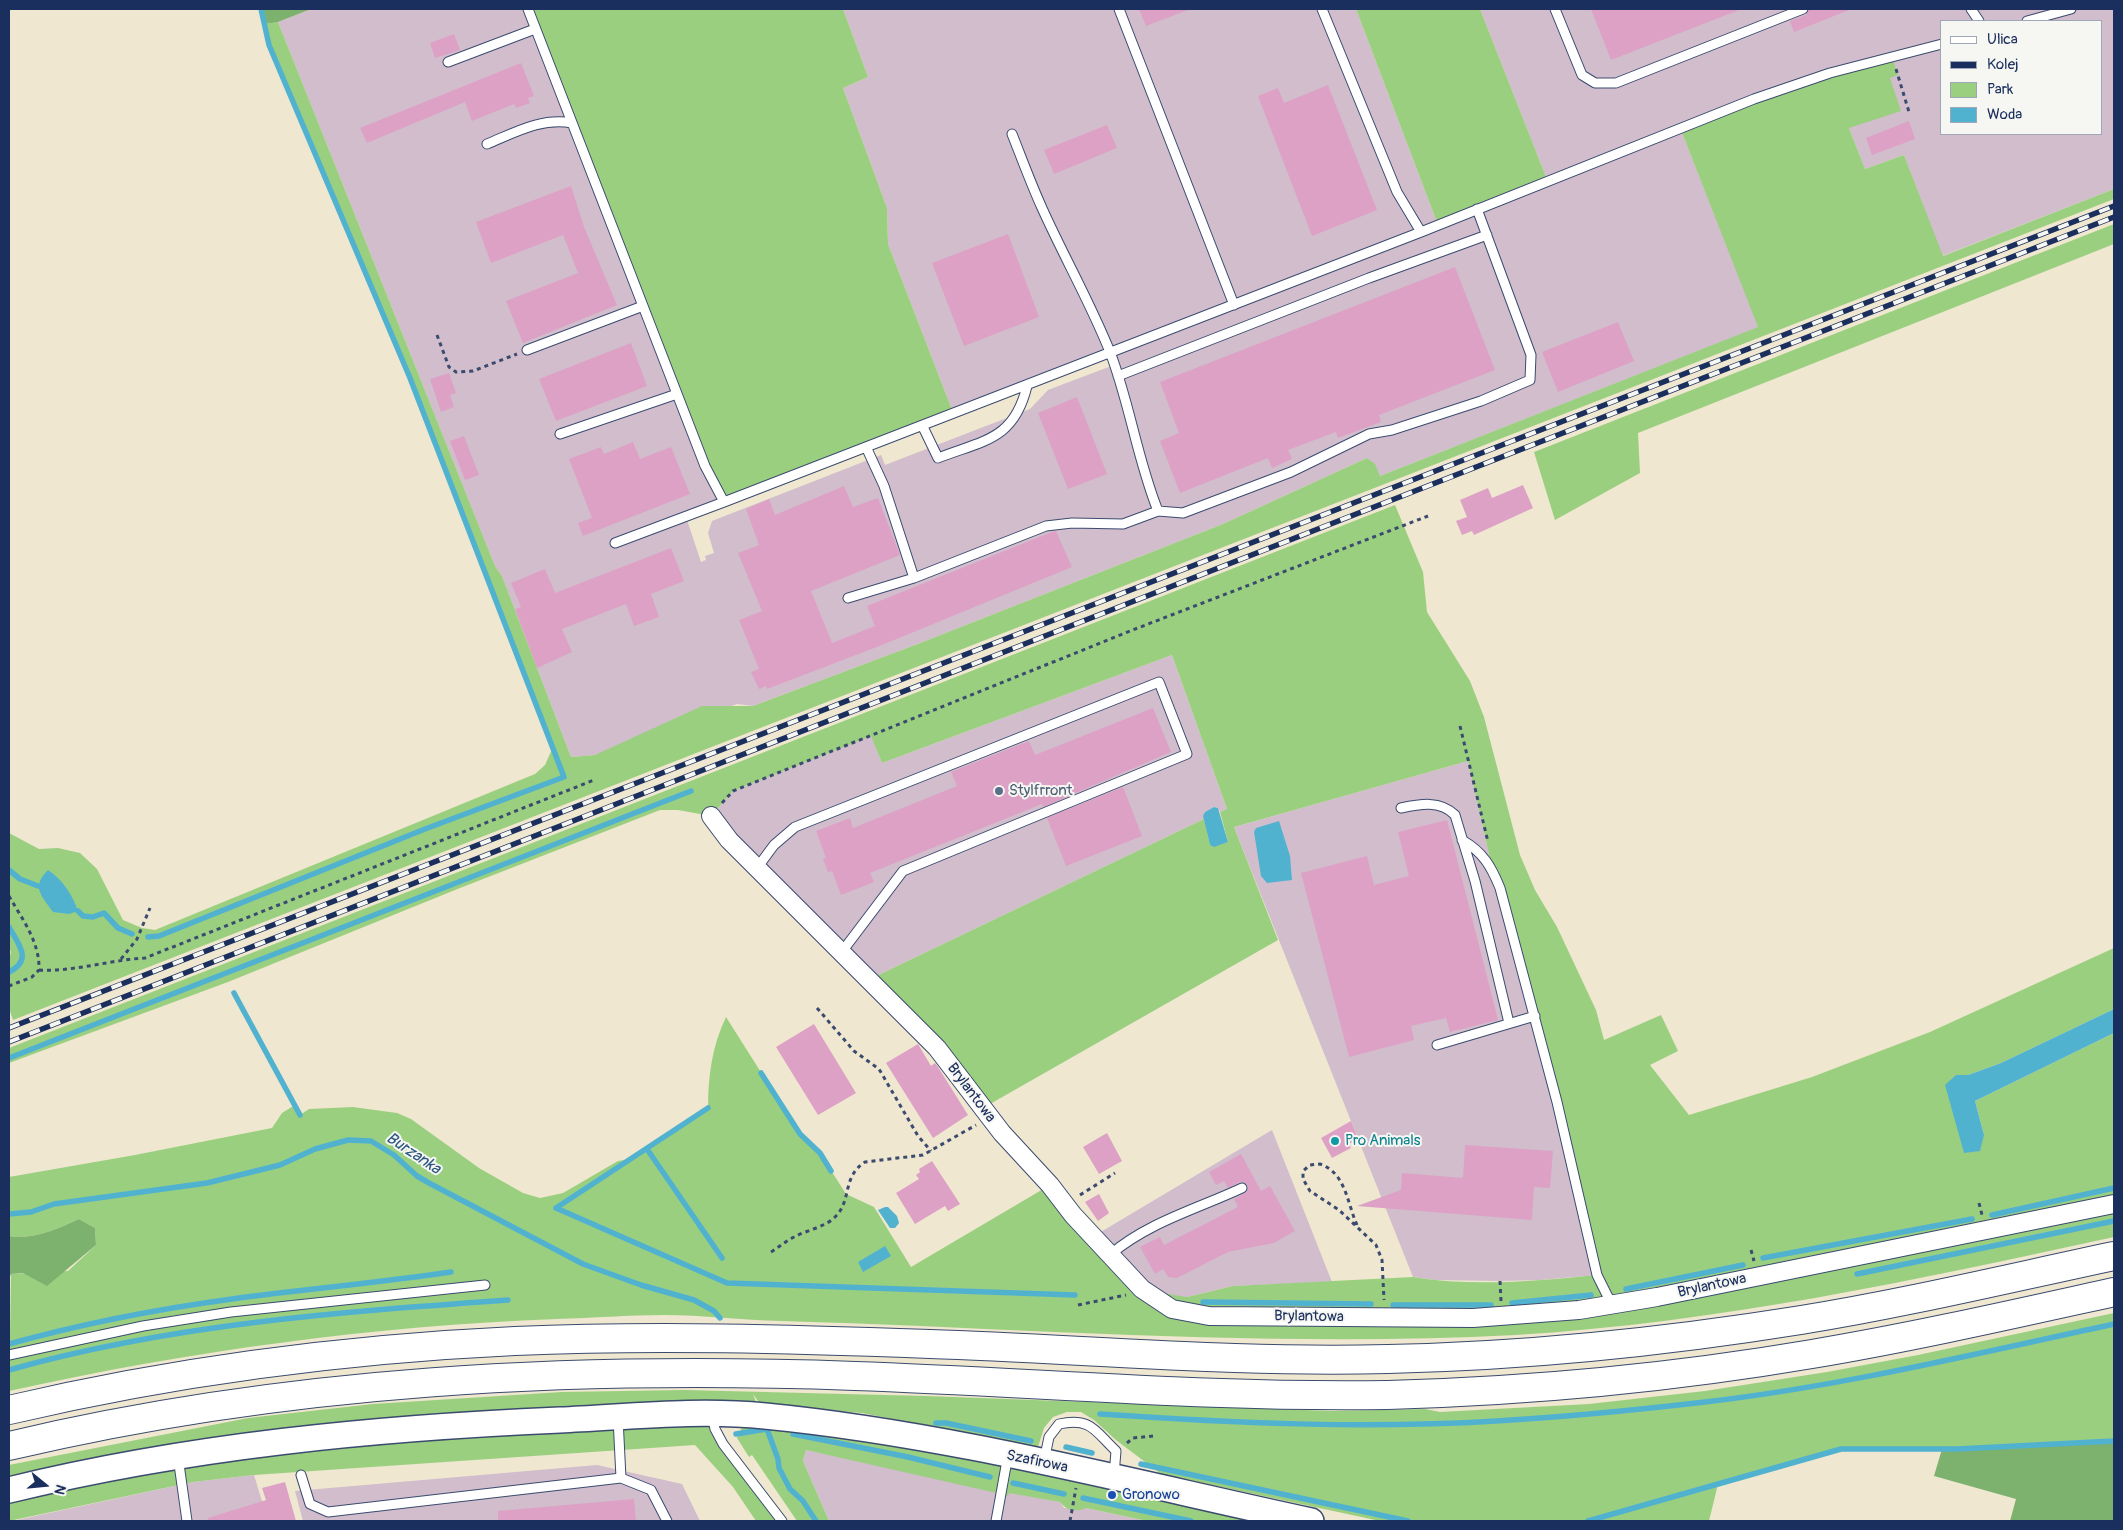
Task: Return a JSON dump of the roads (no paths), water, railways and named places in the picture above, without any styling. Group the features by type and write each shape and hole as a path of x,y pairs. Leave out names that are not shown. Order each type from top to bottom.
{"highway":[{"path":"9,1410 161,1379 285,1360 512,1341 642,1338 780,1339 1233,1356 1382,1359 1529,1354 1669,1340 1806,1319 2114,1256"},
{"path":"9,1446 98,1426 244,1400 391,1384 545,1375 752,1373 1384,1395 1530,1389 1674,1375 1814,1354 2114,1292"}],"street":[{"name":"Brylantowa","path":"711,816 729,840 937,1048 989,1117 1142,1290 1163,1305 1197,1315 1384,1319 1503,1317 1616,1305 2114,1204"},
{"name":"Szafirowa","path":"9,1490 95,1471 177,1456 284,1440 374,1432 712,1414 761,1416 857,1426 1044,1462 1308,1521"}],"lane":[{"path":"528,9 705,466 724,502"},
{"path":"1119,9 1234,305"},
{"path":"1322,9 1397,192 1422,232"},
{"path":"1555,9 1582,75 1591,81 1602,84 1616,83 1803,9"},
{"path":"1971,9 1978,20"},
{"path":"2031,20 2071,9"},
{"path":"448,62 535,29"},
{"path":"615,543 867,449 1422,232 1754,99 1830,73 1940,45"},
{"path":"487,144 542,123 554,121 572,123"},
{"path":"1012,134 1042,209 1090,304 1110,353 1134,427 1145,479 1158,511"},
{"path":"848,598 914,578 1046,526 1072,523 1123,524 1158,511 1183,513 1291,472 1369,434 1392,430 1472,404 1530,380 1532,355 1477,210"},
{"path":"1118,376 1369,278 1487,235"},
{"path":"527,350 643,306"},
{"path":"923,427 938,458 947,455 1006,430 1018,414 1027,386"},
{"path":"560,434 677,394"},
{"path":"867,449 884,486 914,578"},
{"path":"757,868 778,840 795,826 1158,682 1187,754 903,871 841,953"},
{"path":"1401,808 1421,804 1448,808 1455,815 1475,881 1510,1023"},
{"path":"1462,840 1480,852 1493,872 1506,908 1535,1016 1597,1275 1608,1297 1616,1305"},
{"path":"1438,1045 1535,1016"},
{"path":"1111,1254 1126,1242 1156,1224 1242,1188"},
{"path":"9,1356 143,1326 231,1312 485,1285"},
{"path":"712,1414 714,1429 723,1444 782,1521"},
{"path":"618,1418 621,1478"},
{"path":"1044,1462 1049,1436 1060,1424 1077,1420 1086,1423 1116,1451 1113,1478"},
{"path":"996,1521 1008,1455"},
{"path":"177,1456 187,1521"},
{"path":"301,1475 310,1504 328,1512 621,1478 651,1490 667,1521"}],"water":[{"path":"1214,807 1218,808 1228,842 1214,847 1210,845 1203,816 1205,812"},
{"path":"1279,821 1290,856 1292,880 1267,883 1261,876 1254,832 1256,828"},
{"path":"48,870 66,888 78,911 69,914 53,912 42,896 39,886 40,881"},
{"path":"2114,1009 2114,1033 1975,1101 1984,1135 1980,1151 1964,1153 1945,1085 1956,1075 1968,1075 2001,1063"},
{"path":"888,1207 897,1216 899,1223 895,1228 890,1228 878,1210"},
{"path":"885,1246 891,1256 863,1272 858,1262"}],"waterway":[{"path":"148,937 159,936 425,829 564,777 410,378 269,45 261,9"},
{"path":"9,1058 691,791"},
{"path":"9,870 20,879 38,886"},
{"path":"78,911 83,916 93,917 104,913 118,928 132,934"},
{"path":"9,927 22,952 21,962 9,972"},
{"path":"234,993 300,1115"},
{"path":"761,1073 800,1134 820,1153 831,1171"},
{"path":"556,1208 708,1108"},
{"name":"Burzanka","path":"9,1214 31,1212 54,1204 207,1183 280,1165 315,1149 348,1140 371,1141 394,1155 417,1176 429,1183 583,1264 641,1285 694,1300 714,1311 720,1318"},
{"path":"647,1149 722,1258"},
{"path":"1992,1215 2114,1188"},
{"path":"556,1208 727,1283 1075,1295"},
{"path":"1763,1258 1972,1219"},
{"path":"1857,1274 2114,1221"},
{"path":"1626,1289 1743,1265"},
{"path":"9,1344 92,1324 176,1307 451,1272"},
{"path":"1512,1303 1591,1295"},
{"path":"9,1370 70,1354 132,1341 257,1322 319,1315 508,1300"},
{"path":"1203,1302 1371,1304"},
{"path":"1393,1305 1491,1305"},
{"path":"1100,1414 1199,1420 1347,1425 1496,1421 1574,1415 1705,1402 1808,1387 1911,1368 2114,1324"},
{"path":"936,1423 946,1423 1031,1441"},
{"name":"Burzanka","path":"736,1434 767,1429 778,1459 779,1468 790,1489 803,1501 816,1521"},
{"path":"793,1434 908,1457 990,1477"},
{"path":"1588,1521 1841,1449 1957,1449 2114,1441"},
{"path":"1066,1447 1092,1453"},
{"path":"1141,1464 1408,1521"},
{"path":"1013,1483 1064,1494"},
{"path":"1083,1498 1191,1521"}],"railway":[{"path":"9,1028 2114,206"},
{"path":"9,1042 2114,217"}],"place":[{"name":"Stylfrront","path":"999,791"},
{"name":"Pro Animals","path":"1335,1141"},
{"name":"Gronowo","path":"1112,1495"}]}
